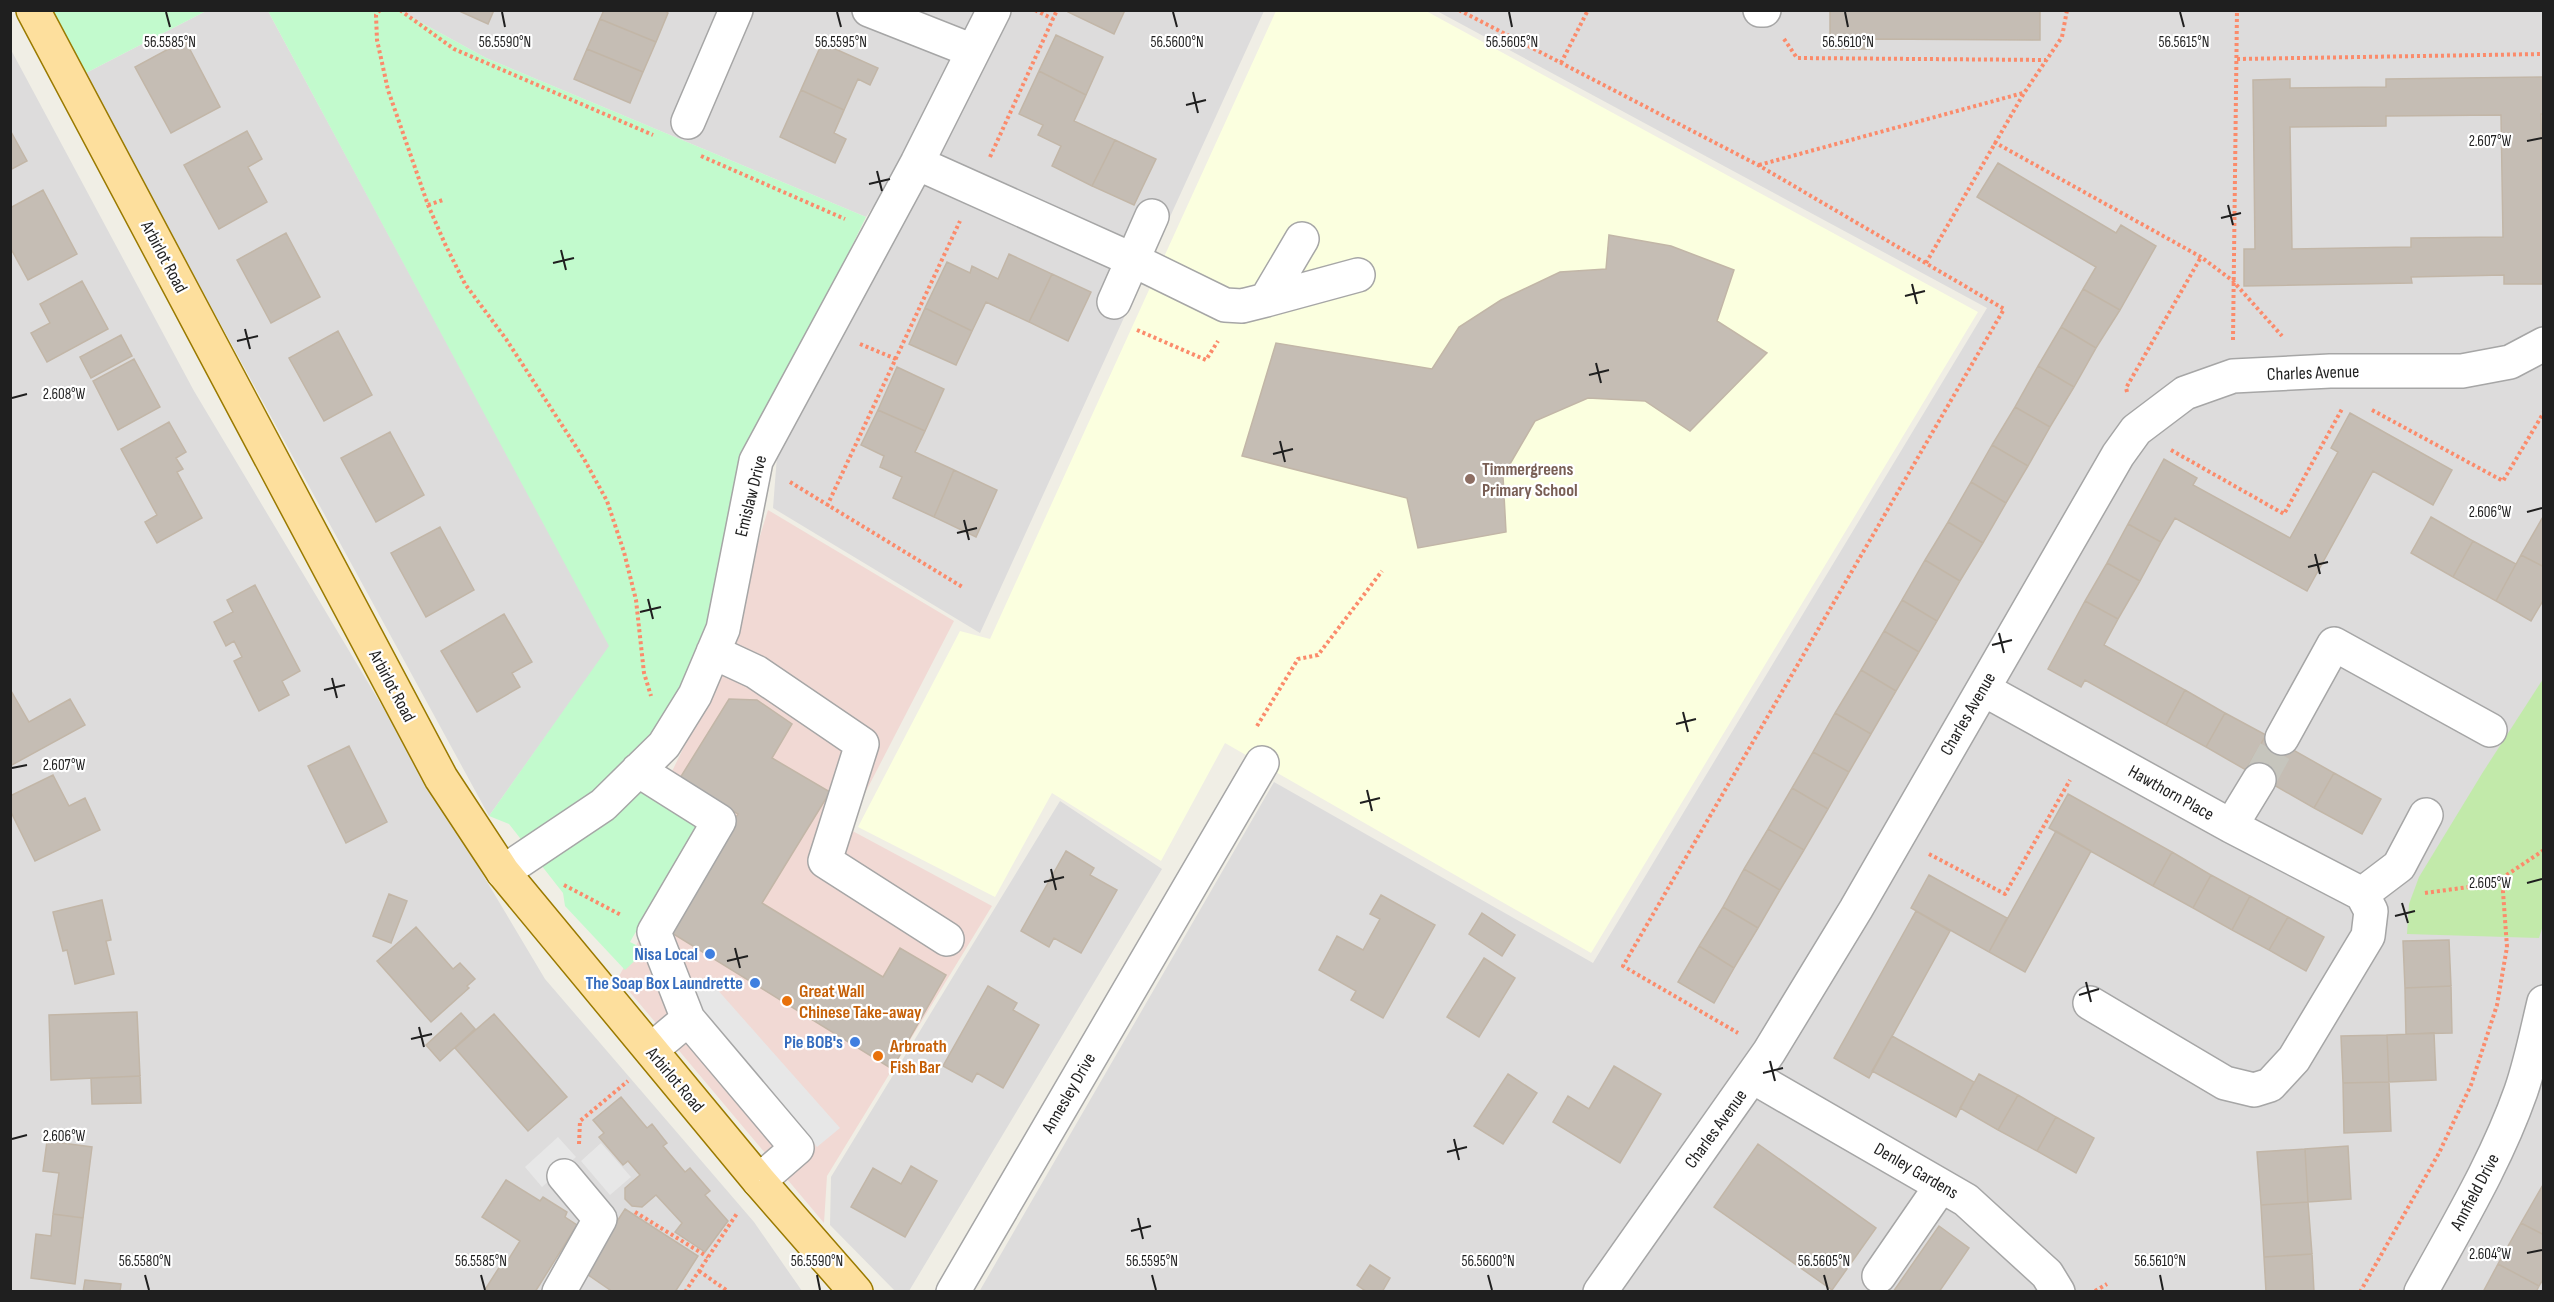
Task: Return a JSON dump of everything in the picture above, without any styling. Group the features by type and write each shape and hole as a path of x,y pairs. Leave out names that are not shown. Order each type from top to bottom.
{"main road":[{"name":"Arbirlot Road","path":"33,10 441,778 514,865 653,1054 856,1292"}],"street":[{"path":"690,137 736,10"},
{"name":"Emislaw Drive","path":"514,865 603,805 664,745 695,695 723,629 756,461 917,163 994,10"},
{"path":"877,12 973,51"},
{"path":"917,163 1133,260 1226,305 1254,303 1358,275"},
{"path":"1114,302 1152,216"},
{"path":"1254,303 1302,239"},
{"name":"Charles Avenue","path":"1600,1292 1761,1064 1897,837 2118,455 2136,430 2185,393 2233,376 2296,373 2349,384 2462,371 2510,362 2544,344"},
{"path":"2282,738 2334,644 2490,730"},
{"path":"713,652 756,672 862,744 825,861 947,939"},
{"name":"Hawthorn Place","path":"1983,689 2232,826 2362,894"},
{"name":"Annesley Drive","path":"953,1292 1186,895 1257,748"},
{"path":"639,770 719,821 654,932 688,1019 797,1148 759,1181"},
{"path":"2232,826 2259,780"},
{"path":"2090,1004 2225,1083 2254,1090 2270,1086 2294,1059 2368,936 2371,911 2362,894 2398,866 2426,815"},
{"name":"Annfield Drive","path":"2421,1292 2481,1184 2501,1141 2533,1093 2544,1002"},
{"path":"653,1054 688,1019"},
{"name":"Denley Gardens","path":"1761,1064 1974,1207 2047,1274 2058,1292"},
{"path":"559,1292 600,1219 567,1178"},
{"path":"1879,1276 1941,1186"}],"path":[{"path":"380,10 376,15 376,40 388,90 428,205 465,284 518,357 584,459 607,501 624,552 636,600 645,673 664,745"},
{"path":"400,10 454,49 660,138"},
{"path":"1035,10 1053,19"},
{"path":"827,506 1057,10"},
{"path":"1459,10 1758,165 2004,309 1623,966 1761,1064"},
{"path":"1561,63 1588,10"},
{"path":"1762,10 1797,57 2046,60"},
{"path":"1926,263 2024,93 2062,37 2067,10"},
{"path":"2233,376 2237,10"},
{"path":"2237,59 2544,54"},
{"path":"1758,165 2024,93"},
{"path":"690,137 879,234"},
{"path":"1995,142 2201,257 2233,280 2283,337 2296,373"},
{"path":"428,205 442,200"},
{"path":"2201,257 2126,388 2136,430 2284,514 2349,384 2503,481 2544,412"},
{"path":"1114,302 1132,328 1206,360 1254,303"},
{"path":"756,461 964,588"},
{"path":"1257,748 1298,659 1318,655 1382,571"},
{"path":"1897,837 2005,894 2089,748"},
{"path":"2419,894 2476,886 2502,878 2544,850"},
{"path":"514,865 547,876 654,932"},
{"path":"2360,1292 2439,1153 2471,1085 2497,1005 2507,947 2502,878"},
{"path":"567,1178 579,1159 580,1121 653,1054"},
{"path":"685,1292 759,1181"},
{"path":"600,1219 619,1203 708,1257"},
{"path":"699,1271 729,1292"},
{"path":"2093,1292 2107,1284"}],"shaded area":[{"path":"206,11 268,11 610,646 489,816 84,74"},
{"path":"400,11 985,11 918,143 866,217 486,58"},
{"path":"1005,11 1264,11 980,633 773,508 777,456"},
{"name":"Timmergreens Primary School","path":"1276,11 1426,11 1978,312 1591,953 1225,743 1161,861 1052,793 995,897 858,827 960,631 990,639"},
{"path":"1437,11 2543,11 2543,1291 979,1292 1274,782 1593,963 1987,308"},
{"path":"10,48 194,391 545,979 754,1222 802,1291 11,1291"},
{"path":"768,510 954,621 847,828 992,906 827,1176 824,1223 618,978 703,825 660,796 715,683"},
{"path":"1060,801 1162,869 909,1291 895,1291 830,1225 831,1177"},
{"path":"708,979 840,1128 817,1147 686,998"},
{"path":"558,1137 576,1157 542,1187 525,1167"},
{"path":"601,1143 631,1177 610,1195 581,1161"}],"green space":[{"path":"50,11 206,11 84,74"},
{"path":"268,11 400,11 486,58 866,217 750,455 715,627 627,782 697,825 630,942 646,950 625,970 565,906 563,893 509,824 489,816 609,646"},
{"path":"2543,679 2544,922 2539,938 2407,934 2409,904 2419,877"}],"building":[{"path":"457,10 494,10 488,24"},
{"path":"604,10 664,10 668,13 656,42 600,19"},
{"path":"1069,10 1125,10 1114,34 1068,12"},
{"path":"1830,10 2040,10 2040,40 1869,39 1869,49 1830,49"},
{"path":"600,19 656,42 643,72 587,49"},
{"path":"1056,35 1103,57 1086,95 1039,71"},
{"path":"185,40 220,107 171,133 135,67"},
{"path":"822,43 878,68 870,85 858,79 844,110 801,90"},
{"path":"587,49 643,72 630,103 574,79"},
{"path":"1039,71 1086,95 1074,121 1115,140 1092,186 1052,166 1061,146 1038,135 1043,125 1019,114"},
{"path":"2544,77 2544,114 2541,114 2544,284 2504,284 2504,275 2411,277 2412,283 2244,286 2244,249 2255,249 2253,80 2290,79 2290,88 2386,87 2386,79","holes":["2501,115 2503,237 2411,238 2411,247 2292,249 2290,127 2386,126 2386,116"]},
{"path":"801,90 844,110 834,133 846,139 835,163 780,137"},
{"path":"10,130 27,161 10,170"},
{"path":"247,131 262,159 248,167 267,202 219,229 184,165"},
{"path":"1115,140 1156,159 1134,205 1092,186"},
{"path":"1998,163 2116,233 2121,225 2156,246 2120,310 2083,289 2096,267 1977,197"},
{"path":"43,190 77,254 28,280 10,247 10,208"},
{"path":"286,233 320,297 271,323 237,260"},
{"path":"1609,235 1671,246 1734,270 1717,321 1767,353 1690,431 1645,401 1588,398 1535,421 1503,476 1506,532 1418,548 1407,498 1242,456 1276,343 1432,369 1459,327 1501,300 1560,272 1606,269"},
{"path":"1009,254 1052,274 1029,322 986,302 972,331 925,308 947,262 970,273 972,266 998,279"},
{"path":"1052,274 1091,292 1068,341 1029,322"},
{"path":"82,281 108,329 47,362 31,333 50,323 40,304"},
{"path":"2083,289 2120,310 2096,348 2061,327"},
{"path":"925,308 972,331 956,365 909,344"},
{"path":"2061,327 2096,348 2074,387 2038,366"},
{"path":"338,331 372,395 324,421 289,358"},
{"path":"121,335 132,356 91,378 80,357"},
{"path":"134,359 160,407 118,430 93,381"},
{"path":"2038,366 2074,387 2050,427 2015,407"},
{"path":"897,367 944,389 925,431 878,410"},
{"path":"2015,407 2050,427 2028,466 1992,445"},
{"path":"878,410 925,431 915,452 954,470 934,517 893,498 902,477 880,467 884,456 861,445"},
{"path":"2350,413 2452,470 2433,505 2373,471 2307,591 2175,518 2161,542 2128,524 2164,459 2197,478 2193,485 2290,538 2338,452 2331,448"},
{"path":"169,422 186,452 176,458 183,469 177,472 202,518 157,543 145,522 157,515 121,449"},
{"path":"390,432 424,495 376,522 341,458"},
{"path":"1992,445 2028,466 2006,503 1971,482"},
{"path":"954,470 997,490 976,537 934,517"},
{"path":"1971,482 2006,503 1983,543 1948,522"},
{"path":"2544,515 2544,567 2521,555"},
{"path":"2431,517 2473,541 2453,577 2411,553"},
{"path":"1948,522 1983,543 1960,581 1925,560"},
{"path":"2128,524 2161,542 2140,581 2107,563"},
{"path":"440,527 474,590 426,617 391,553"},
{"path":"2473,541 2516,564 2496,601 2453,577"},
{"path":"2521,555 2544,567 2544,599 2531,621 2496,601"},
{"path":"1925,560 1960,581 1937,621 1902,600"},
{"path":"2107,563 2140,581 2118,619 2085,601"},
{"path":"255,585 300,671 282,681 289,695 259,711 234,661 242,657 234,641 226,646 214,622 233,612 227,600"},
{"path":"1902,600 1937,621 1919,652 1884,631"},
{"path":"2085,601 2118,619 2104,645 2185,690 2166,725 2085,680 2081,687 2048,669"},
{"path":"504,614 532,662 512,673 520,687 477,712 441,651"},
{"path":"1884,631 1919,652 1896,691 1861,670"},
{"path":"1861,670 1896,691 1871,734 1835,713"},
{"path":"10,689 29,722 70,699 85,725 10,766"},
{"path":"2185,690 2225,713 2206,747 2166,725"},
{"path":"729,699 757,700 792,724 772,758 830,792 762,903 883,977 900,948 946,975 892,1069 667,930 738,814 680,778"},
{"path":"1835,713 1871,734 1849,772 1813,752"},
{"path":"2225,713 2266,735 2246,770 2206,747"},
{"path":"2266,735 2286,746 2267,781 2246,770"},
{"path":"349,746 387,822 346,843 308,766"},
{"path":"2286,746 2334,773 2314,808 2267,781"},
{"path":"1813,752 1849,772 1828,809 1792,788"},
{"path":"2334,773 2381,799 2362,834 2314,808"},
{"path":"53,775 69,806 85,798 100,830 35,861 10,810 10,796"},
{"path":"1792,788 1828,809 1804,850 1768,829"},
{"path":"2068,794 2172,852 2153,886 2049,828"},
{"path":"1768,829 1804,850 1780,890 1744,869"},
{"path":"2056,831 2091,851 2025,972 1989,952"},
{"path":"1066,851 1094,868 1090,875 1117,890 1081,953 1054,938 1049,947 1021,931"},
{"path":"2172,852 2211,875 2193,908 2153,886"},
{"path":"1744,869 1780,890 1758,928 1723,907"},
{"path":"1929,875 2007,918 1989,952 1911,908"},
{"path":"2211,875 2250,896 2232,930 2193,908"},
{"path":"389,894 407,901 391,943 373,936"},
{"path":"1381,895 1435,925 1383,1018 1351,1000 1356,991 1319,970 1337,936 1363,950 1380,919 1370,914"},
{"path":"2250,896 2288,917 2269,950 2232,930"},
{"path":"102,900 111,940 106,941 114,974 75,984 67,950 63,951 53,912"},
{"path":"1723,907 1758,928 1734,968 1699,946"},
{"path":"1916,911 1950,931 1869,1078 1834,1058"},
{"path":"1482,913 1515,935 1502,956 1469,934"},
{"path":"2288,917 2324,937 2306,971 2269,950"},
{"path":"416,927 453,969 460,963 475,979 467,986 469,988 431,1022 377,961"},
{"path":"2449,940 2451,986 2405,988 2403,941"},
{"path":"1699,946 1734,968 1714,1003 1678,982"},
{"path":"1484,958 1515,978 1479,1037 1447,1017"},
{"path":"988,986 1017,1003 1013,1010 1039,1025 1003,1088 977,1073 972,1082 943,1066"},
{"path":"2451,986 2452,1033 2406,1034 2405,988"},
{"path":"137,1012 140,1076 51,1080 49,1015"},
{"path":"461,1013 475,1029 440,1061 426,1045"},
{"path":"494,1014 567,1097 528,1131 455,1048"},
{"path":"2434,1033 2436,1080 2389,1082 2387,1035"},
{"path":"2387,1035 2389,1082 2343,1083 2341,1036"},
{"path":"1892,1036 1974,1082 1956,1117 1872,1071"},
{"path":"1614,1066 1661,1094 1620,1163 1553,1122 1568,1096 1589,1109"},
{"path":"1508,1074 1537,1093 1503,1144 1474,1126"},
{"path":"1979,1074 2018,1095 1998,1130 1960,1108"},
{"path":"140,1076 141,1103 92,1104 91,1078"},
{"path":"2389,1082 2391,1131 2344,1133 2343,1083"},
{"path":"2018,1095 2056,1117 2037,1151 1998,1130"},
{"path":"621,1097 647,1128 652,1124 667,1143 663,1146 685,1172 690,1168 710,1191 705,1195 728,1221 705,1252 675,1232 682,1223 656,1195 642,1207 632,1206 625,1199 625,1188 640,1175 628,1161 623,1165 599,1137 604,1133 593,1120"},
{"path":"2056,1117 2094,1138 2076,1173 2037,1151"},
{"path":"47,1141 92,1147 83,1218 53,1214 59,1173 43,1171"},
{"path":"1758,1144 1876,1228 1832,1290 1714,1207"},
{"path":"2348,1146 2351,1199 2308,1202 2305,1149"},
{"path":"2305,1149 2308,1202 2261,1205 2257,1152"},
{"path":"911,1166 937,1181 905,1237 851,1207 873,1168 901,1184"},
{"path":"506,1180 540,1201 543,1197 567,1212 565,1217 577,1225 535,1292 488,1292 486,1288 502,1263 505,1265 520,1241 482,1217"},
{"path":"2544,1183 2544,1235 2521,1223"},
{"path":"2308,1202 2312,1254 2264,1257 2261,1205"},
{"path":"625,1209 698,1256 675,1292 613,1292 584,1272"},
{"path":"53,1214 83,1218 75,1284 31,1278 36,1234 51,1236"},
{"path":"2521,1223 2544,1235 2544,1278 2539,1286 2498,1264"},
{"path":"1939,1226 1969,1248 1939,1292 1893,1292"},
{"path":"2312,1254 2314,1292 2266,1292 2264,1257"},
{"path":"2498,1264 2539,1286 2536,1292 2483,1292"},
{"path":"1370,1265 1390,1278 1382,1292 1367,1292 1357,1285"},
{"path":"85,1280 121,1284 120,1292 83,1292"}],"tunnel":[{"path":"2259,780 2282,738"}],"place":[{"name":"Timmergreens Primary School","path":"1470,479"},
{"name":"Nisa Local","path":"710,954"},
{"name":"The Soap Box Laundrette","path":"755,983"},
{"name":"Great Wall Chinese Take-away","path":"787,1001"},
{"name":"Pie BOB's","path":"855,1042"},
{"name":"Arbroath Fish Bar","path":"878,1056"}]}
